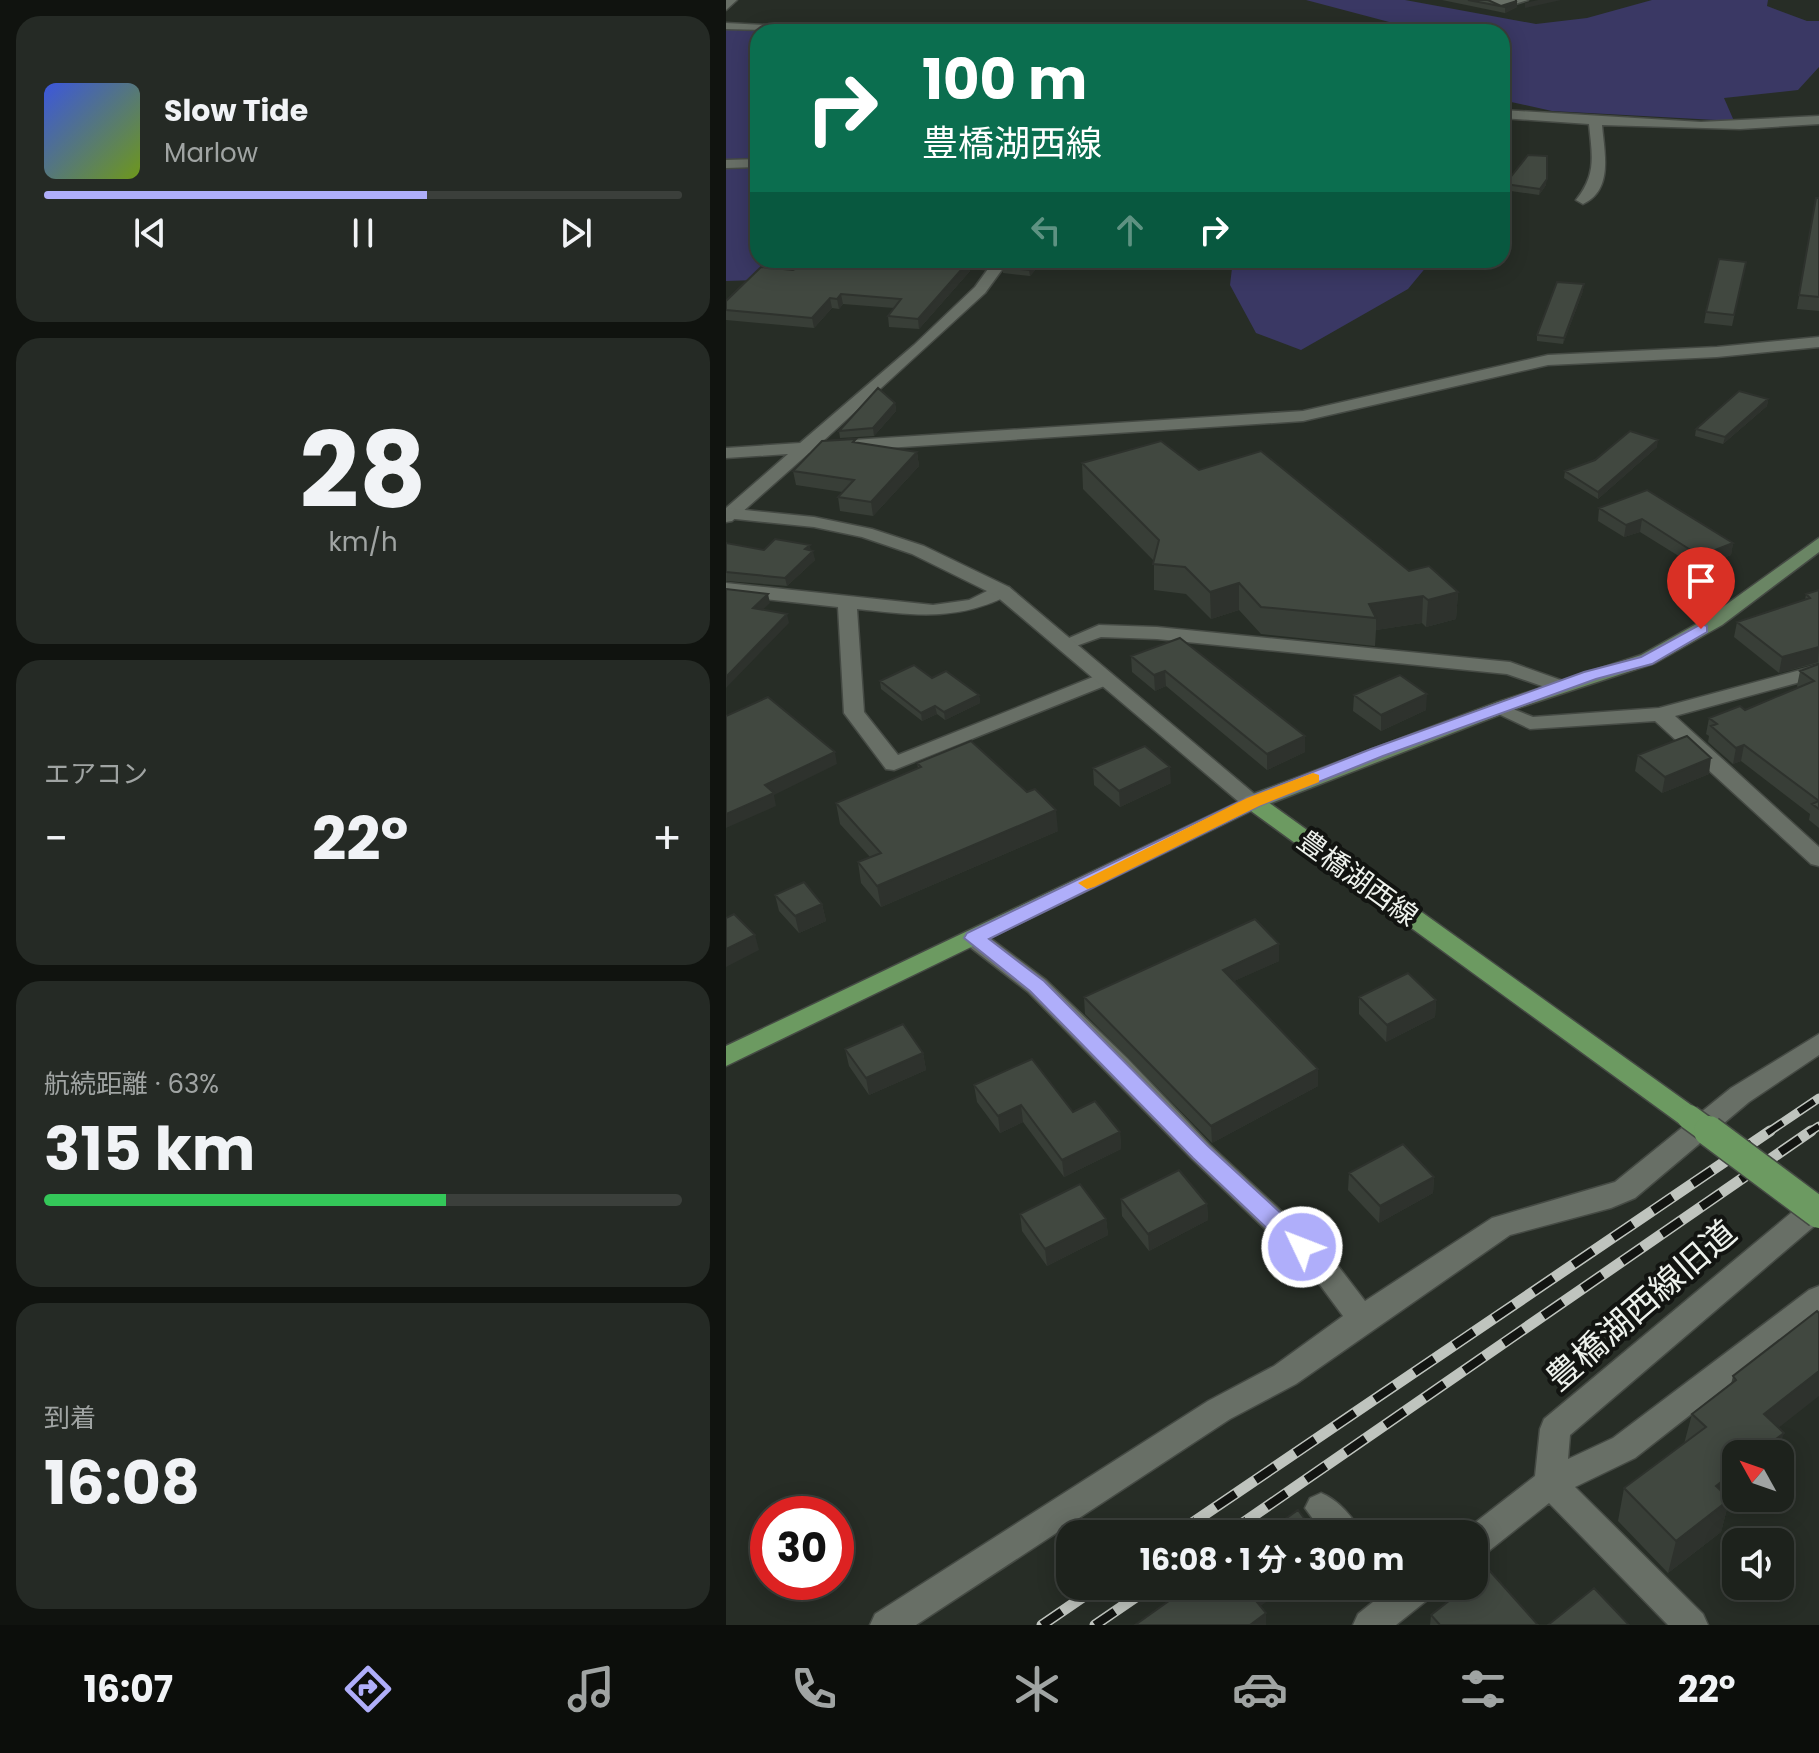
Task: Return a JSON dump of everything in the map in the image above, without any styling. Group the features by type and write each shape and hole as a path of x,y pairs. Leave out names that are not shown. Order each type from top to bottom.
{"main road":[{"path":"726,1057 1253,802 1498,709 1647,660 1701,629 1819,543"},
{"name":"豊橋湖西線","path":"1253,802 1819,1213"}],"street":[{"path":"726,7 732,0"},
{"path":"1482,0 1502,5 1523,0"},
{"path":"726,26 750,27"},
{"path":"1510,115 1780,125 1819,120"},
{"path":"1583,200 1596,186 1602,166 1596,150 1595,120"},
{"path":"727,164 750,163"},
{"path":"728,514 919,348 980,290 997,268"},
{"path":"726,453 1303,416 1548,360 1717,352 1819,342"},
{"path":"728,514 866,533 918,550 1002,591 1253,802"},
{"path":"726,589 933,611 974,605 1002,591"},
{"path":"847,602 854,713 894,764 1105,679"},
{"path":"1065,644 1099,631 1121,630 1510,668 1562,687"},
{"path":"1498,709 1530,723 1660,714 1819,671"},
{"path":"1660,714 1819,859"},
{"path":"974,938 1037,986 1108,1055 1201,1152 1322,1266 1362,1319"},
{"path":"887,1625 1179,1435 1285,1375 1362,1319 1502,1226 1611,1197 1625,1190 1740,1095 1819,1043"},
{"name":"豊橋湖西線旧道","path":"1550,1483 1555,1429 1751,1260 1819,1206"},
{"path":"1488,1532 1550,1483 1624,1448 1819,1298"},
{"path":"1550,1483 1691,1625"},
{"path":"1321,1508 1332,1520"},
{"path":"1370,1625 1395,1600"}],"shaded area":[{"path":"1306,0 1405,0 1536,24 1587,18 1652,0 1768,0 1767,6 1807,21 1819,21 1819,67 1798,90 1724,98 1734,121 1552,111 1510,102 1510,24 1397,24"},
{"path":"750,26 750,268 793,268 782,279 726,281 726,28"},
{"path":"1232,268 1425,268 1408,289 1301,350 1256,333 1230,285"}],"building":[{"path":"1468,0 1488,0 1501,6 1517,1 1505,7"},
{"path":"1528,155 1547,156 1547,179 1540,189 1510,185 1510,178"},
{"path":"1816,198 1819,198 1819,297 1799,295"},
{"path":"1719,259 1746,262 1734,315 1706,312"},
{"path":"760,268 963,268 918,319 888,316 901,299 841,294 837,299 830,298 812,318 726,310 726,301"},
{"path":"1557,282 1584,284 1564,338 1537,335"},
{"path":"878,388 895,403 873,428 839,431"},
{"path":"1739,391 1768,399 1725,437 1696,429"},
{"path":"1630,431 1658,440 1598,492 1565,471 1595,460"},
{"path":"856,439 853,442 917,452 871,502 838,497 854,480 793,471 822,441"},
{"path":"1161,441 1199,470 1261,451 1409,571 1429,566 1458,592 1428,600 1423,596 1369,604 1376,618 1261,607 1239,583 1210,592 1185,567 1153,564 1159,540 1082,463"},
{"path":"1647,490 1733,543 1700,556 1642,519 1626,525 1599,508"},
{"path":"775,539 810,545 805,549 813,551 785,578 726,572 726,543 764,550"},
{"path":"726,589 768,594 753,608 787,614 726,677"},
{"path":"1819,590 1819,647 1782,657 1737,622 1810,598 1806,594"},
{"path":"1180,638 1305,736 1267,754 1165,671 1154,675 1131,656"},
{"path":"1819,664 1819,801 1744,745 1736,748 1711,726 1717,724 1709,718 1740,706 1745,710 1814,681 1800,671"},
{"path":"914,665 932,678 946,671 979,695 944,712 935,706 921,713 880,681"},
{"path":"1400,675 1427,694 1381,715 1354,695"},
{"path":"768,697 835,752 765,785 774,793 726,814 726,716"},
{"path":"1687,736 1711,758 1665,777 1638,755"},
{"path":"971,741 1027,792 1035,789 1056,810 877,886 858,862 881,853 836,803 921,767 917,763"},
{"path":"1145,746 1170,767 1119,791 1093,768"},
{"path":"804,882 822,904 795,916 775,895"},
{"path":"734,914 755,935 726,949 726,918"},
{"path":"1255,919 1279,944 1223,970 1318,1069 1211,1126 1084,997"},
{"path":"1408,973 1436,1000 1387,1025 1359,997"},
{"path":"903,1024 923,1053 866,1078 845,1049"},
{"path":"1032,1059 1073,1112 1095,1101 1120,1132 1062,1160 1021,1105 998,1116 974,1085"},
{"path":"1403,1144 1434,1177 1380,1206 1349,1173"},
{"path":"1179,1170 1207,1204 1148,1234 1121,1199"},
{"path":"1080,1184 1106,1219 1045,1249 1020,1214"},
{"path":"1817,1311 1819,1313 1819,1371 1764,1414 1784,1433 1775,1440 1722,1440 1722,1481 1716,1486 1722,1492 1722,1505 1676,1541 1624,1488 1706,1427 1692,1414 1736,1380 1733,1376"},
{"path":"1298,1510 1306,1520 1284,1520"},
{"path":"1488,1571 1538,1625 1440,1625 1431,1615 1450,1600 1488,1600"},
{"path":"1594,1588 1629,1625 1548,1625"},
{"path":"1170,1600 1255,1600 1266,1613 1250,1625 1135,1625"}],"railway":[{"path":"1767,1133 1819,1098"},
{"path":"1809,1132 1819,1126"},
{"path":"1197,1520 1770,1131"},
{"path":"1247,1520 1809,1132"},
{"path":"1042,1625 1079,1600"},
{"path":"1095,1625 1132,1600"}],"slow traffic":[{"path":"1087,883 1253,802 1313,778"}],"route":[{"path":"1302,1247 1201,1152 1037,986 974,938 1253,802 1377,752 1590,676 1647,660 1701,629"}]}
